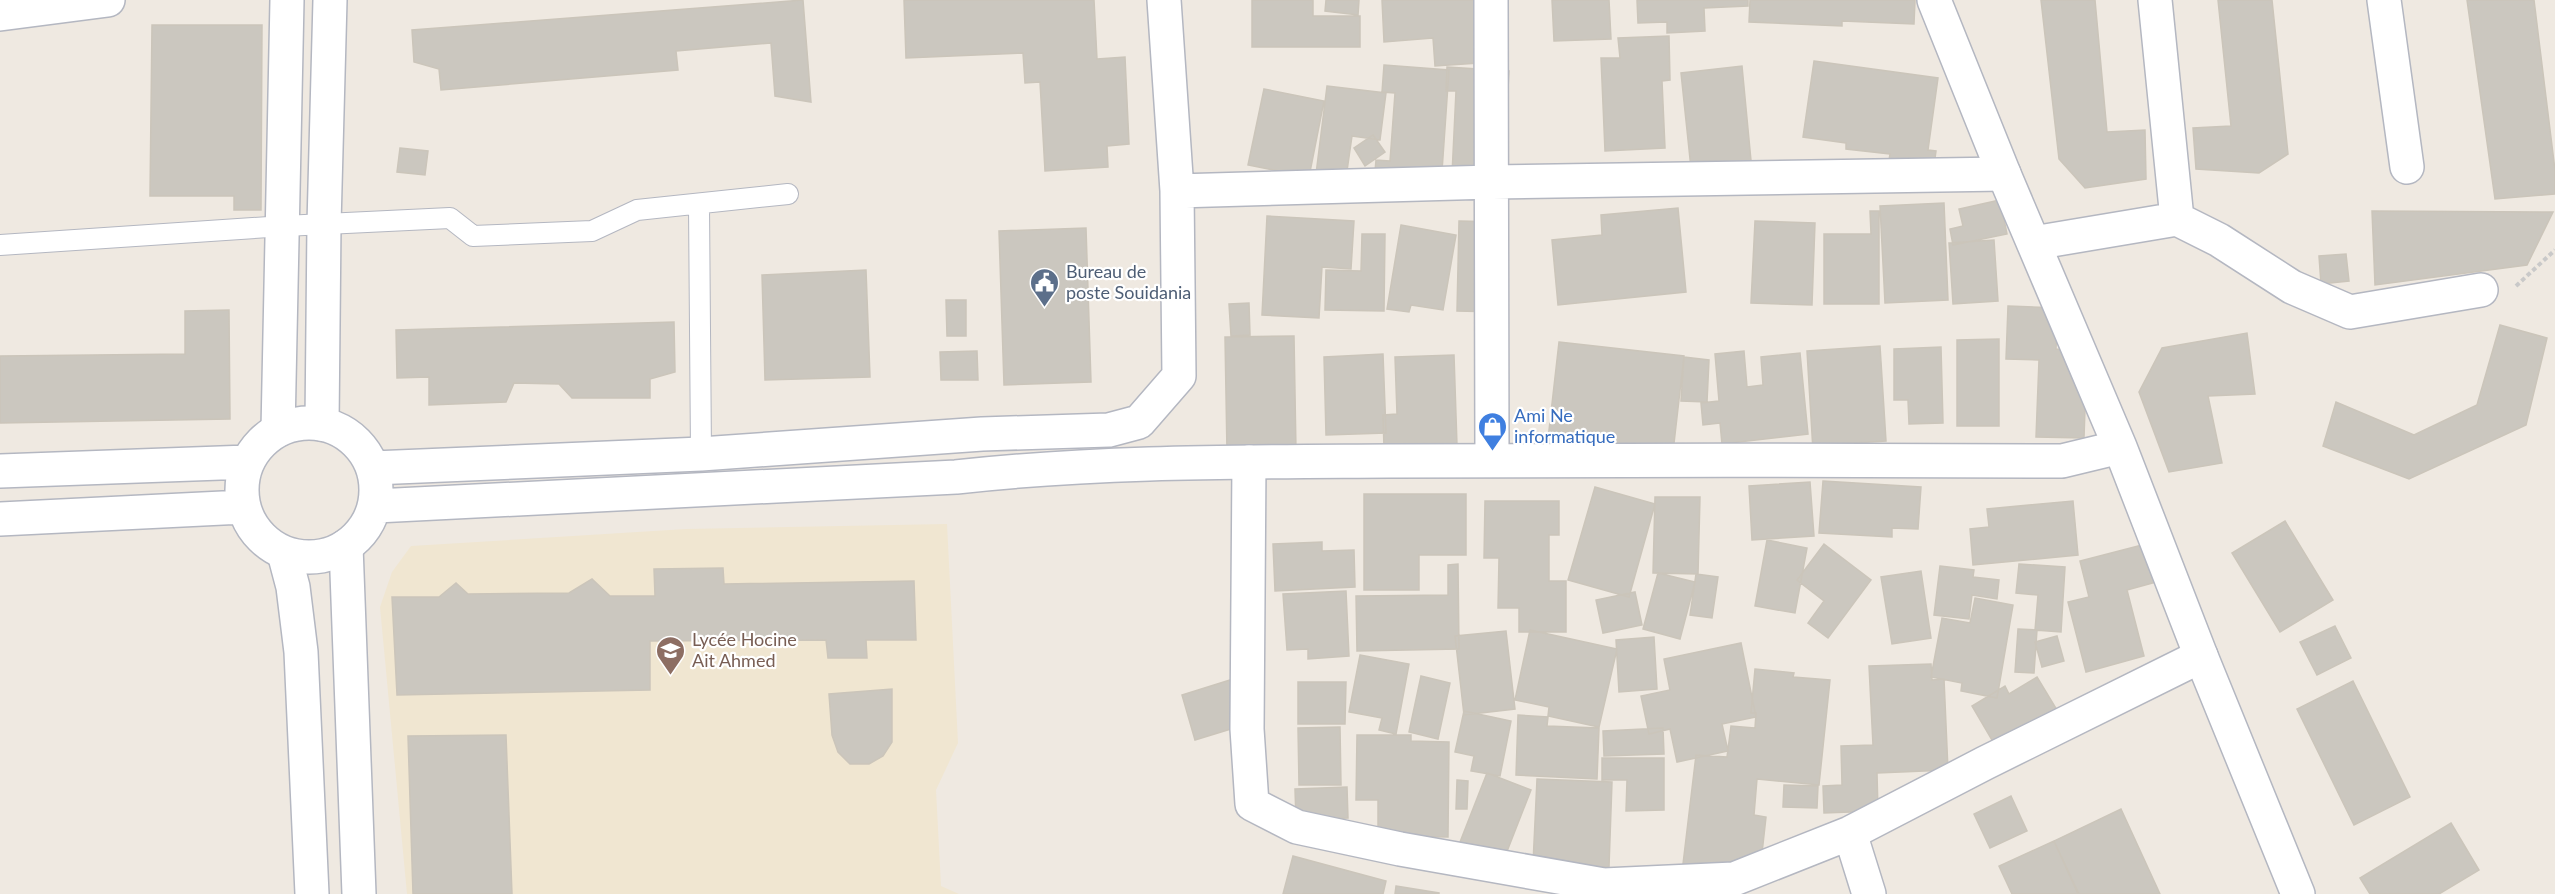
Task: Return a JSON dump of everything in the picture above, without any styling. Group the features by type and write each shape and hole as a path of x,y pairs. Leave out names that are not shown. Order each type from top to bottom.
{"street":[{"path":"0,14 108,0"},
{"path":"278,430 287,0"},
{"path":"322,424 330,0"},
{"path":"373,468 701,454 982,434 1109,430 1139,422 1179,376 1177,191 1164,0"},
{"path":"1491,0 1492,460"},
{"path":"1934,0 2004,174 2120,447 2201,656 2298,894"},
{"path":"2154,0 2176,219"},
{"path":"2384,0 2408,167"},
{"path":"1177,191 1492,182 2004,174"},
{"path":"2034,243 2176,219 2220,240 2292,288 2350,312 2481,290"},
{"path":"300,424 322,424 344,433 362,448 373,468 376,506 362,531 346,546 327,555 305,558 284,553 266,542 252,526 243,507 242,484 248,462 261,444 278,430 300,424"},
{"path":"376,506 956,477 1030,469 1249,462 1492,460 2062,461 2120,447"},
{"path":"0,471 248,462"},
{"path":"1249,462 1247,729 1252,804 1297,827 1400,849 1604,885 1734,879 1850,833 2201,656"},
{"path":"0,519 243,507"},
{"path":"346,546 359,894"},
{"path":"284,553 293,586 301,652 312,894"},
{"path":"1850,833 1869,894"}],"lane":[{"path":"0,245 284,226 450,218 472,236 592,231 637,210 788,194"},
{"path":"699,204 701,454"}],"path":[{"path":"2481,290 2515,286 2555,250"}],"shaded area":[{"name":"Lycée Hocine Ait Ahmed","path":"947,524 958,743 936,790 941,886 959,894 407,894 380,607 392,572 411,546 686,529"}],"building":[{"path":"803,0 811,102 775,96 771,43 676,51 678,70 441,90 439,69 414,62 412,30"},
{"path":"904,0 1094,0 1097,59 1125,57 1129,144 1107,146 1108,167 1045,171 1040,82 1025,83 1023,53 906,58"},
{"path":"1252,0 1313,0 1313,16 1360,16 1360,47 1252,47"},
{"path":"1326,0 1359,0 1358,15 1325,11"},
{"path":"1382,0 1496,0 1479,63 1435,66 1433,38 1384,42"},
{"path":"1552,0 1609,0 1611,39 1554,41"},
{"path":"1637,0 1748,0 1748,6 1704,8 1705,31 1667,33 1667,22 1638,23"},
{"path":"1750,0 1915,0 1914,24 1842,21 1842,26 1749,22"},
{"path":"2041,0 2095,0 2107,132 2145,130 2146,179 2085,188 2059,159"},
{"path":"2218,0 2272,0 2288,154 2259,173 2196,169 2193,128 2231,126"},
{"path":"2467,0 2534,0 2555,170 2555,194 2495,199"},
{"path":"152,25 262,25 261,210 234,210 234,196 150,196"},
{"path":"1669,36 1670,80 1662,81 1665,148 1605,151 1601,58 1620,58 1618,38"},
{"path":"1814,61 1938,78 1928,150 1936,151 1934,166 1889,160 1890,154 1846,149 1846,143 1803,137"},
{"path":"1384,65 1449,70 1442,171 1374,183 1376,160 1390,161 1395,93 1382,92"},
{"path":"1742,66 1752,171 1692,178 1681,73"},
{"path":"1447,67 1509,71 1503,178 1452,175 1456,91 1446,91"},
{"path":"1327,86 1386,93 1380,140 1352,136 1346,178 1316,174"},
{"path":"1264,89 1324,101 1309,177 1248,165"},
{"path":"1373,135 1385,152 1365,166 1354,148"},
{"path":"400,148 428,151 425,175 397,172"},
{"path":"2000,200 2007,234 1953,245 1950,229 1963,226 1959,209"},
{"path":"1944,203 1948,300 1885,303 1880,206"},
{"path":"1678,208 1686,292 1558,305 1552,240 1602,235 1601,215"},
{"path":"1870,211 1879,211 1879,304 1824,304 1824,234 1871,234"},
{"path":"2372,211 2553,212 2527,265 2375,285"},
{"path":"1267,216 1354,221 1351,269 1322,267 1319,318 1262,315"},
{"path":"1459,221 1502,222 1499,312 1457,311"},
{"path":"1755,221 1815,223 1812,305 1751,303"},
{"path":"1401,225 1456,235 1443,310 1411,305 1409,312 1387,309"},
{"name":"Bureau de poste Souidania","path":"1086,228 1091,382 1004,385 999,231"},
{"path":"1362,234 1385,234 1384,311 1325,310 1326,270 1361,271"},
{"path":"1994,240 1998,301 1953,304 1949,243"},
{"path":"2346,254 2349,281 2321,284 2319,256"},
{"path":"866,270 870,377 765,380 762,275"},
{"path":"946,300 966,300 966,336 947,336"},
{"path":"1249,303 1250,335 1231,336 1229,304"},
{"path":"2008,306 2058,308 2056,349 2087,351 2084,438 2036,437 2039,360 2006,359"},
{"path":"229,310 230,419 0,423 0,356 185,354 185,311"},
{"path":"674,322 675,372 650,379 650,398 572,398 559,384 514,383 506,402 429,405 429,377 397,378 396,330"},
{"path":"2500,325 2547,338 2526,425 2409,479 2323,446 2336,402 2414,435 2477,405"},
{"path":"2247,333 2255,394 2208,396 2222,463 2169,472 2139,392 2162,348"},
{"path":"1294,336 1296,451 1227,452 1225,337"},
{"path":"1999,339 1999,426 1957,426 1957,340"},
{"path":"1559,342 1684,356 1673,452 1547,448"},
{"path":"1880,346 1886,441 1838,444 1838,449 1813,451 1807,351"},
{"path":"1941,347 1943,423 1909,424 1908,400 1894,400 1894,349"},
{"path":"977,351 978,380 941,380 940,352"},
{"path":"1744,351 1747,387 1763,385 1761,357 1800,353 1808,434 1722,444 1720,423 1703,425 1701,403 1719,401 1715,354"},
{"path":"1383,354 1386,433 1326,435 1324,357"},
{"path":"1454,355 1457,445 1384,448 1383,415 1397,414 1395,357"},
{"path":"1684,357 1709,360 1707,402 1681,401"},
{"path":"1823,481 1921,487 1918,529 1892,528 1892,537 1819,533"},
{"path":"1810,482 1814,536 1752,540 1749,486"},
{"path":"1595,487 1655,504 1629,597 1568,580"},
{"path":"1364,494 1466,494 1466,555 1419,555 1419,590 1364,590"},
{"path":"1655,497 1700,497 1698,574 1653,573"},
{"path":"1485,501 1559,501 1559,535 1549,535 1549,581 1566,581 1566,632 1519,632 1519,608 1498,608 1499,558 1484,558"},
{"path":"2073,501 2078,555 1973,565 1970,529 1989,527 1987,509"},
{"path":"2285,521 2333,600 2280,632 2232,553"},
{"path":"1767,540 1807,548 1795,613 1755,606"},
{"path":"1322,542 1322,551 1354,550 1355,587 1275,591 1273,544"},
{"path":"2150,543 2160,581 2127,590 2144,656 2086,672 2068,602 2089,597 2080,561"},
{"path":"1824,544 1871,580 1828,638 1808,623 1824,601 1797,580"},
{"path":"1458,564 1459,649 1357,651 1356,596 1448,595 1448,565"},
{"path":"2019,564 2065,567 2061,632 2035,630 2038,595 2016,593"},
{"path":"1940,566 1974,570 1973,577 1999,580 1997,599 1972,595 1969,619 1934,615"},
{"path":"723,568 724,584 914,581 916,640 866,640 867,658 828,658 826,640 650,641 650,690 397,695 392,597 439,597 456,583 468,594 569,593 592,579 610,596 655,596 654,569"},
{"path":"1921,571 1931,638 1892,644 1881,577"},
{"path":"1658,573 1695,582 1680,639 1643,629"},
{"path":"1696,574 1718,577 1712,618 1690,615"},
{"path":"1346,591 1349,656 1308,659 1308,649 1287,650 1283,594"},
{"path":"1635,592 1642,625 1603,633 1596,600"},
{"path":"1975,598 2013,605 1997,698 1961,691 1962,683 1931,677 1942,618 1970,623"},
{"path":"2335,626 2351,658 2317,675 2300,642"},
{"path":"2018,629 2037,630 2034,673 2015,672"},
{"path":"1530,630 1617,649 1599,727 1548,716 1549,707 1515,700"},
{"path":"1506,631 1515,709 1464,715 1455,636"},
{"path":"2057,636 2064,661 2042,667 2035,642"},
{"path":"1654,637 1657,689 1619,692 1616,640"},
{"path":"1741,643 1756,717 1722,724 1728,751 1677,762 1670,729 1649,734 1641,696 1670,690 1664,659"},
{"path":"1360,655 1409,664 1396,734 1379,730 1382,718 1349,712"},
{"path":"1931,664 1932,680 1944,679 1948,770 1877,773 1878,811 1824,813 1823,786 1842,785 1841,746 1873,745 1869,666"},
{"path":"1755,669 1794,673 1793,677 1830,680 1819,785 1757,779 1754,815 1766,817 1760,871 1683,864 1696,755 1727,757 1731,726 1755,728 1756,713 1751,713"},
{"path":"1421,676 1450,683 1438,739 1409,732"},
{"path":"2037,677 2060,715 1999,752 1972,706 2005,686 2009,694"},
{"path":"1230,680 1244,725 1195,740 1182,695"},
{"path":"2353,681 2410,797 2354,825 2297,709"},
{"path":"1298,682 1346,682 1345,724 1298,724"},
{"path":"892,689 892,742 883,756 869,764 850,764 838,752 832,735 829,694"},
{"path":"1464,711 1511,721 1500,776 1471,771 1474,756 1455,752"},
{"path":"1518,715 1548,717 1547,726 1599,728 1597,779 1516,775"},
{"path":"1340,727 1341,785 1299,785 1298,728"},
{"path":"1663,728 1664,754 1604,756 1603,731"},
{"path":"506,735 512,894 413,894 408,736"},
{"path":"1357,735 1411,735 1411,741 1449,742 1448,837 1378,836 1378,800 1356,800"},
{"path":"1602,758 1664,758 1664,810 1626,811 1627,780 1602,780"},
{"path":"1487,773 1531,790 1504,859 1460,842"},
{"path":"1537,779 1612,782 1609,867 1533,864"},
{"path":"1457,780 1468,781 1467,809 1456,809"},
{"path":"1784,785 1818,786 1817,808 1783,807"},
{"path":"1347,787 1348,818 1296,820 1295,789"},
{"path":"2011,796 2027,831 1990,848 1974,814"},
{"path":"2121,809 2160,894 2078,894 2054,841"},
{"path":"2451,823 2479,870 2439,894 2370,894 2360,878"},
{"path":"2054,841 2079,894 2012,894 1999,866"},
{"path":"1293,856 1386,881 1383,894 1283,894"},
{"path":"1396,886 1439,893 1439,894 1395,894"}],"place":[{"name":"Bureau de poste Souidania","path":"1045,308"},
{"name":"Ami Ne informatique","path":"1493,452"},
{"name":"Lycée Hocine Ait Ahmed","path":"671,676"}]}
